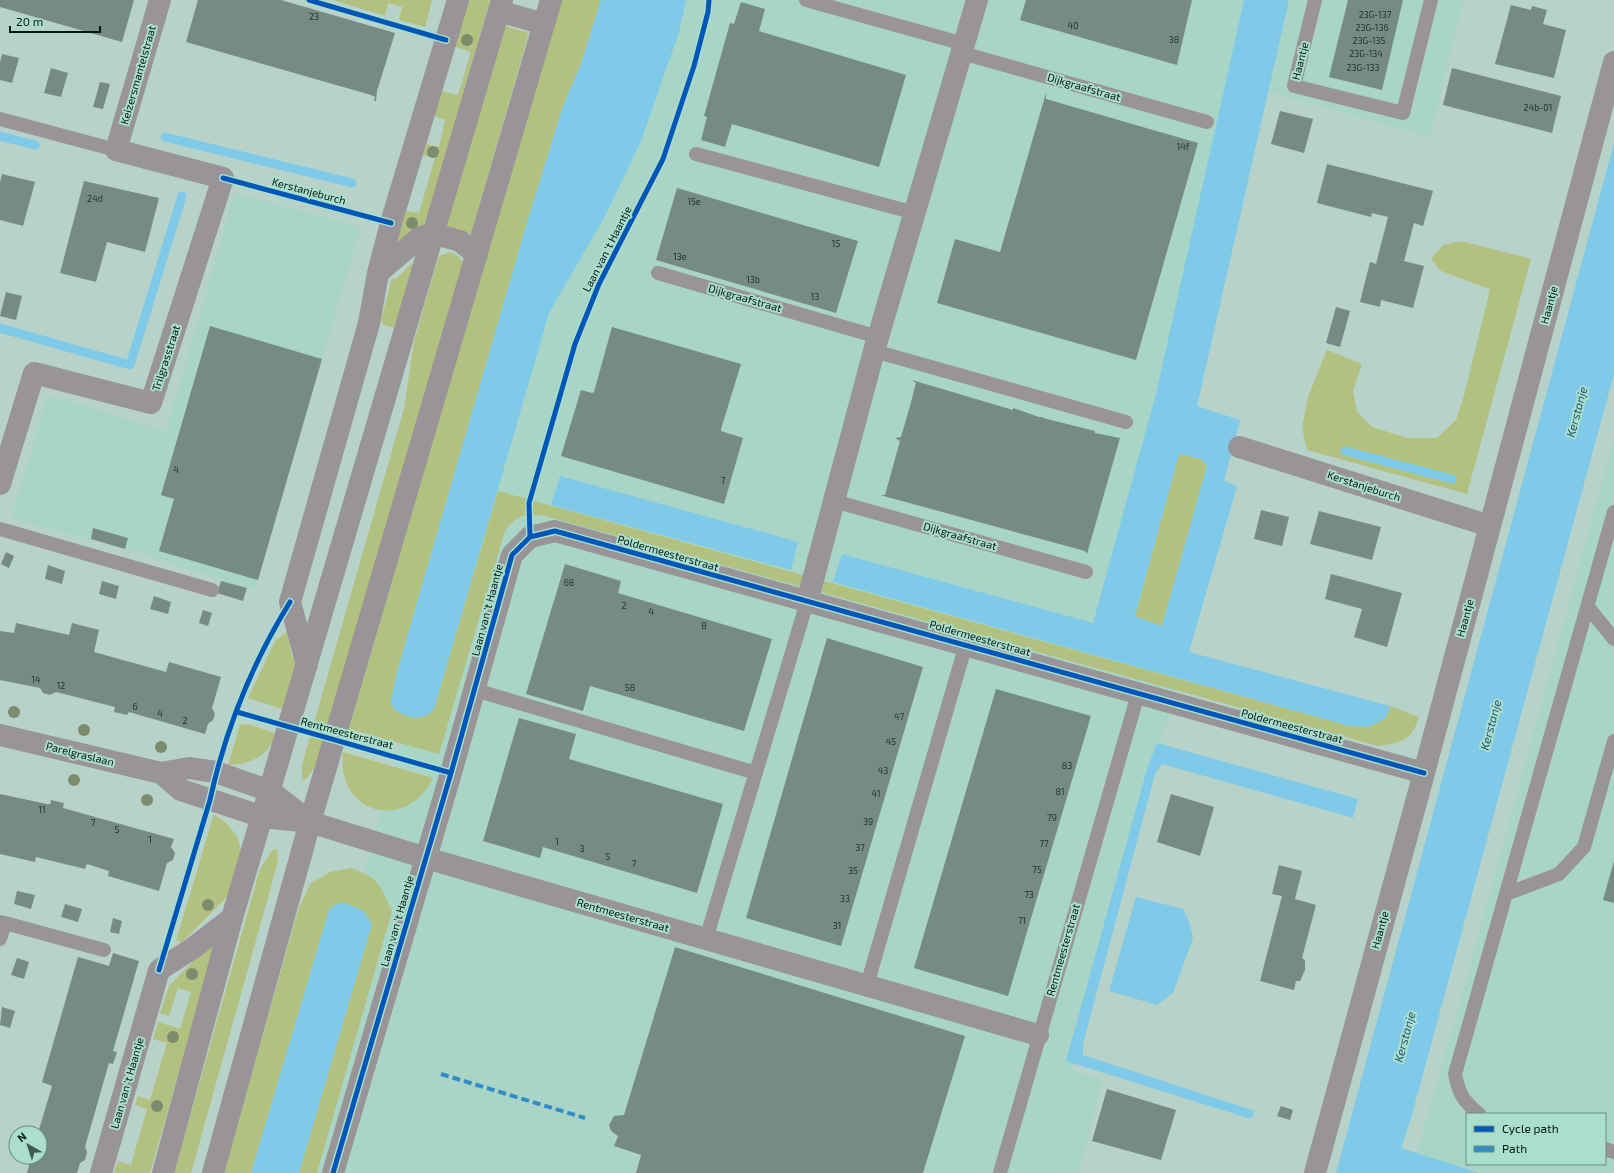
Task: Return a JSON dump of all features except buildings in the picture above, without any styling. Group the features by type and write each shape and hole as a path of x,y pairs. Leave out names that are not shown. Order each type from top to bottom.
{"street":[{"name":"Keizersmantelstraat","path":"116,150 160,0"},
{"path":"307,665 290,602 369,323 378,273 458,0"},
{"path":"213,1173 310,822 551,0"},
{"path":"807,602 876,344 977,0"},
{"path":"164,1173 232,918 435,234 500,6 544,24"},
{"name":"Haantje","path":"1315,1173 1424,773 1614,62"},
{"name":"Trilgrasstraat","path":"0,484 34,373 151,403 223,178 116,150"},
{"path":"378,273 420,237 435,234 460,241 477,255"},
{"name":"Kerstanjeburch","path":"1239,447 1490,526"},
{"name":"Poldermeesterstraat","path":"530,537 554,531 807,602 966,644 1138,694 1424,773"},
{"name":"Laan van 't Haantje","path":"333,1173 475,690 512,554 530,537"},
{"name":"Parelgraslaan","path":"0,736 160,772 190,768 216,772 270,791 310,822"},
{"name":"Parelgraslaan","path":"160,772 181,790 262,817 310,822"},
{"name":"Rentmeesterstraat","path":"310,822 426,858 1038,1035"},
{"name":"Laan van 't Haantje","path":"101,1173 160,970 193,948 232,918"}],"lane":[{"name":"Dijkgraafstraat","path":"806,0 1207,122"},
{"name":"Haantje","path":"1315,0 1294,86 1403,113 1431,0"},
{"path":"0,119 116,150"},
{"path":"696,154 915,213"},
{"name":"Dijkgraafstraat","path":"658,274 1126,422"},
{"name":"Dijkgraafstraat","path":"834,501 1086,572"},
{"path":"1478,1113 1466,1104 1458,1091 1455,1074 1614,512"},
{"path":"0,529 212,590"},
{"path":"706,939 807,602"},
{"path":"1588,607 1614,639"},
{"path":"867,985 966,644"},
{"path":"475,690 756,773"},
{"name":"Rentmeesterstraat","path":"1038,1035 1138,694"},
{"path":"1506,894 1559,874 1584,847 1614,741"},
{"path":"0,939 2,922 104,950"},
{"path":"1000,1173 1038,1035"}],"shaded area":[{"path":"617,0 1463,0 1430,137 1243,84 1097,637 1183,663 1070,1070 1103,1080 1079,1173 276,1173"},
{"path":"235,193 361,227 254,590 131,550 11,519 48,395 166,431"},
{"path":"1614,439 1614,1173 1411,1173 1459,1006"}],"green space":[{"path":"333,0 432,0 425,27 399,20 402,7 388,3 385,16"},
{"path":"467,0 490,0 425,228 400,241 397,240 406,211 419,213 435,158 423,155 426,144 439,147 445,120 434,116 441,91 458,95 471,52 453,46"},
{"path":"561,0 601,0 581,64 563,106 526,226 397,672 391,702 434,709 498,491 1350,726 1386,718 1390,706 1419,717 1413,731 1409,736 1393,744 1378,746 545,516 532,515 518,518 505,531 439,754 349,729"},
{"path":"505,26 529,33 471,234 446,226"},
{"path":"1461,241 1531,259 1467,494 1307,450 1302,427 1308,397 1327,350 1362,364 1353,391 1357,412 1372,427 1407,438 1437,438 1456,420 1464,396 1490,289 1441,271 1431,259 1443,245"},
{"path":"451,252 459,257 463,263 319,755 314,769 305,780 302,779 302,765 404,409 414,342 438,258 441,255"},
{"path":"411,264 414,264 395,328 382,324 381,320 392,278 396,279"},
{"path":"1179,454 1201,459 1207,466 1162,626 1135,617"},
{"path":"287,632 292,657 299,659 283,709 248,698 275,641"},
{"path":"248,724 277,734 268,748 257,758 236,765 228,765 240,725"},
{"path":"343,752 433,778 421,795 406,806 391,810 375,809 361,802 350,790 343,773"},
{"path":"214,814 227,824 237,836 242,852 230,894 182,942 176,941"},
{"path":"273,849 276,849 278,852 277,865 191,1173 174,1173 260,869"},
{"path":"352,868 369,876 378,884 392,911 317,1173 299,1173 372,924 329,910 251,1173 224,1173 298,910 310,884 330,872"},
{"path":"211,943 215,946 150,1173 114,1173 118,1161 131,1165 147,1109 135,1105 138,1096 150,1100 167,1043 153,1039 158,1022 180,1029 191,992 178,988 169,1016 160,1013 169,986"}],"water":[{"path":"601,0 686,0 679,32 641,141 605,216 549,313 434,709 430,713 420,718 409,717 394,709 391,702 397,672 526,226 563,106 581,64"},
{"path":"1244,0 1289,0 1197,406 1240,420 1224,481 1237,486 1189,652 1390,706 1386,718 1369,727 1350,726 833,582 842,554 1093,623 1156,394","holes":["1179,454 1201,459 1207,466 1162,626 1135,616"]},
{"name":"Kerstanje","path":"1614,143 1614,374 1411,1118 1401,1148 1479,1173 1336,1173"},
{"path":"560,476 798,542 791,570 551,505"},
{"path":"1157,743 1358,799 1353,818 1162,764 1155,774 1083,1044 1083,1055 1255,1111 1251,1119 1066,1061 1147,769"},
{"path":"1136,897 1183,909 1189,921 1193,938 1173,993 1157,1005 1109,991"},
{"path":"345,903 364,911 372,924 299,1173 251,1173 329,910 336,904"}],"waterway":[{"path":"0,136 35,145"},
{"path":"165,137 352,183"},
{"path":"0,328 130,365 182,196"},
{"path":"1345,451 1452,479"}],"marked path":[{"path":"441,1074 585,1118"}],"cycle path":[{"path":"309,0 446,40"},
{"path":"333,1173 451,773 512,555 530,537 529,503 575,344 599,284 663,159 694,66 708,12 709,0"},
{"path":"223,178 391,223"},
{"path":"530,537 555,531 1424,773"},
{"path":"159,970 232,723 252,673 290,602"},
{"path":"237,712 451,773"}]}
